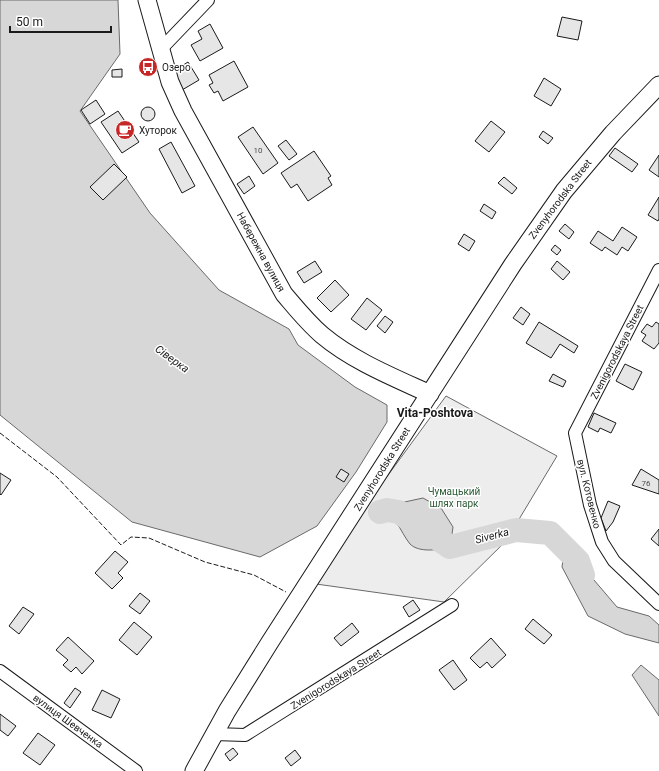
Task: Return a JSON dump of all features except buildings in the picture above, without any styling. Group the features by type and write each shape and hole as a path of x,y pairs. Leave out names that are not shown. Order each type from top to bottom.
{"street":[{"name":"Набережна вулиця","path":"147,0 162,49 170,82 183,111 284,294 302,315 338,347 365,363 430,394"},
{"path":"162,49 208,0"},
{"name":"Zvenyhorodska Street","path":"194,771 214,734 270,642 513,264 564,191 613,133 659,85"},
{"name":"Zvenigorodskaya Street","path":"575,433 659,270"},
{"name":"вул. Котовенко","path":"575,433 591,511 602,542 614,561 659,604"},
{"name":"Zvenigorodskaya Street","path":"214,734 245,735 452,605"},
{"name":"вулиця Шевченка","path":"0,671 136,771"}],"green space":[{"name":"Чумацький шлях парк","path":"446,396 557,456 506,541 444,602 309,583"}],"water":[{"name":"Сіверка","path":"0,0 118,0 120,54 80,111 150,213 219,290 289,329 298,345 355,387 387,405 387,422 356,472 317,526 260,557 132,522 0,415"},
{"path":"423,498 441,508 453,527 450,547 429,550 418,549 408,542 396,522 400,503"},
{"path":"574,542 591,565 588,573 617,607 649,616 659,625 659,643 625,634 588,616 562,567 565,545"},
{"path":"641,665 659,680 659,716 632,675"}],"waterway":[{"name":"Siverka","path":"380,512 387,510 399,512 450,547 516,530 550,533 578,561 583,575"}],"fence":[{"path":"0,433 57,477 121,545 131,537 149,538 205,562 254,575 286,592"}],"place":[{"name":"Озеро","path":"148,67"},
{"name":"Хуторок","path":"125,130"}],"district":[{"name":"Vita-Poshtova","path":"435,413"}]}
